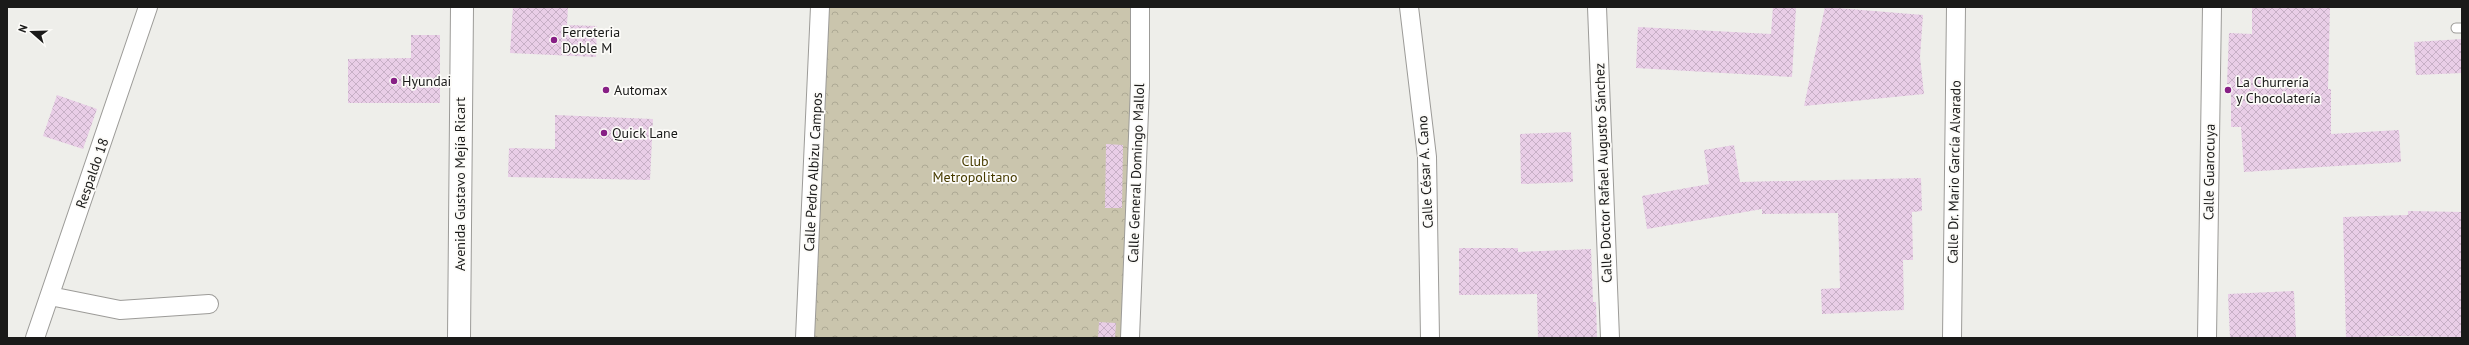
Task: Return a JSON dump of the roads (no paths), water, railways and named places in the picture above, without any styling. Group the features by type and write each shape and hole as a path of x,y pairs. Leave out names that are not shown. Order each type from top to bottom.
{"street":[{"name":"Respaldo 18","path":"35,338 148,7"},
{"name":"Avenida Gustavo Mejía Ricart","path":"459,338 462,7"},
{"name":"Calle Pedro Albizu Campos","path":"805,338 820,7"},
{"name":"Calle General Domingo Mallol","path":"1130,338 1140,86 1140,7"},
{"name":"Calle César A. Cano","path":"1409,7 1427,157 1430,338"},
{"name":"Calle Doctor Rafael Augusto Sánchez","path":"1597,7 1610,338"},
{"name":"Calle Dr. Mario García Alvarado","path":"1952,338 1956,7"},
{"name":"Calle Guarocuya","path":"2207,338 2212,7"},
{"path":"50,296 120,310 208,304"}],"place":[{"name":"Ferreteria Doble M","path":"554,40"},
{"name":"Hyundai","path":"394,81"},
{"name":"Automax","path":"606,90"},
{"name":"La Churrería y Chocolatería","path":"2228,90"},
{"name":"Quick Lane","path":"604,133"}],"park label":[{"name":"Club Metropolitano","path":"975,170"}]}
